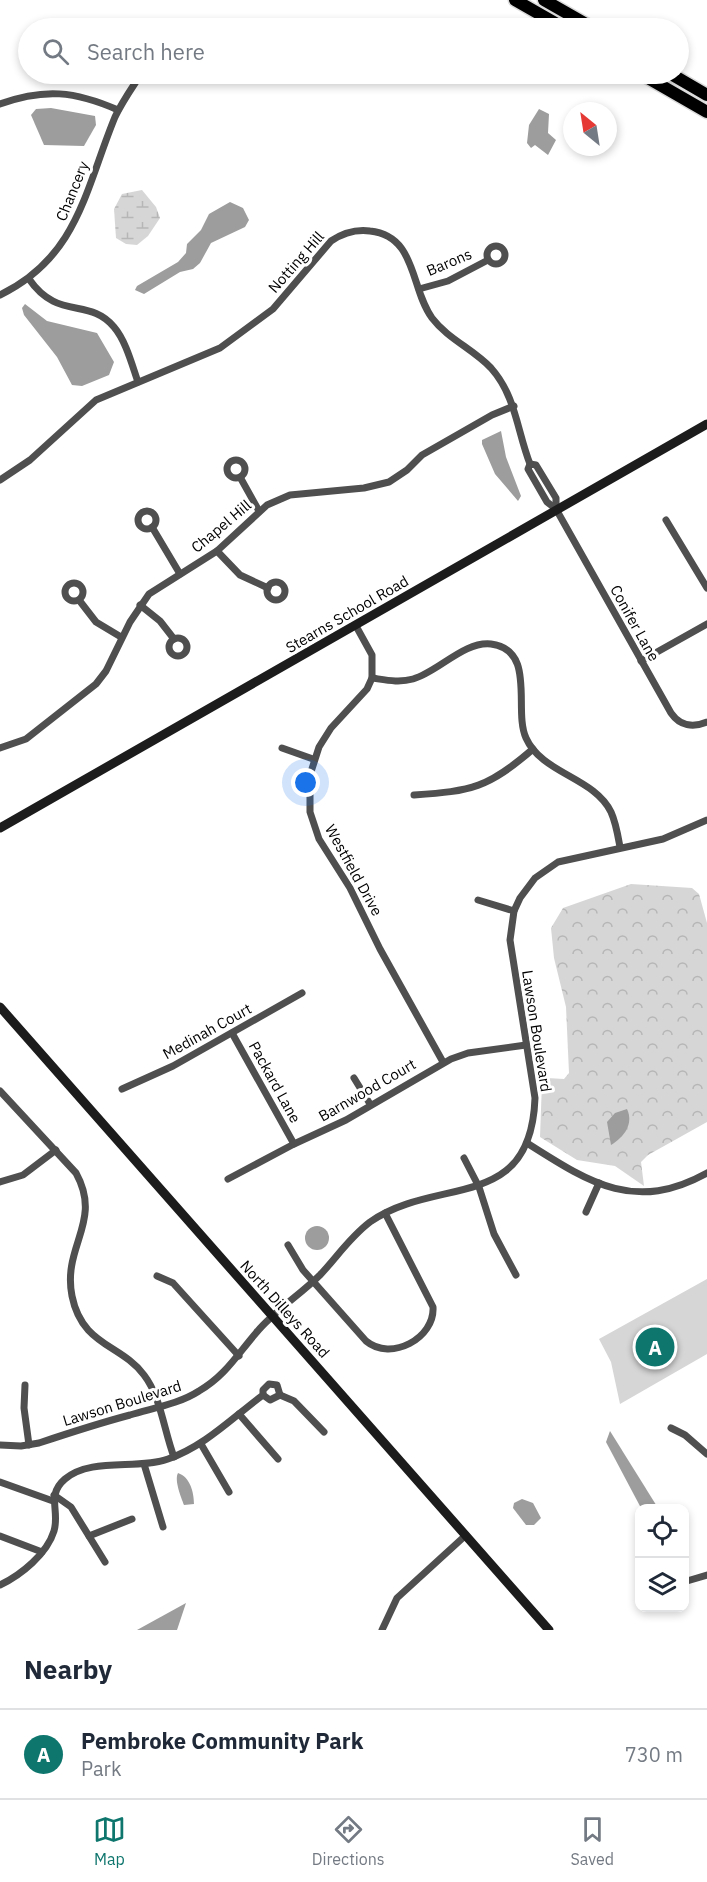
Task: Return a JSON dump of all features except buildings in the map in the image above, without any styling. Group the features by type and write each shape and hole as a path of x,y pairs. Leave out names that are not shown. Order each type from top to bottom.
{"highway":[{"path":"515,0 546,18"},
{"path":"544,0 576,18"},
{"path":"658,84 707,112"},
{"path":"688,84 707,95"}],"street":[{"name":"Chancery","path":"0,296 29,279 57,252 72,230 118,110 135,84"},
{"path":"0,103 28,94 44,92 86,97 118,110"},
{"name":"Notting Hill","path":"0,480 30,460 88,406 103,396 220,348 273,309 326,246 344,234 374,231 392,240 404,250 411,261 425,307 435,321 490,367 503,385 514,406 531,464 528,469 547,502 556,509"},
{"name":"Barons","path":"419,289 448,281 488,260"},
{"path":"29,279 49,301 94,312 109,322 120,337 138,382"},
{"name":"Chapel Hill","path":"0,748 23,741 96,684 106,671 121,637 140,605 154,590 217,551 260,511 290,495 364,488 389,482 407,471 422,454 492,415 514,406"},
{"name":"Stearns School Road","path":"0,828 356,627 556,509 707,424"},
{"path":"240,477 260,511"},
{"name":"Conifer Lane","path":"556,509 674,717 687,725 707,722"},
{"path":"666,520 707,588"},
{"path":"152,527 180,574"},
{"path":"217,551 240,575 267,588"},
{"path":"79,600 96,622 121,637"},
{"path":"140,605 160,621 174,639"},
{"path":"641,661 707,624"},
{"path":"356,627 372,655 372,678 398,681 411,679 479,645 500,646 511,654 518,664 523,728 532,749 600,797 611,812 620,847"},
{"name":"Westfield Drive","path":"372,678 367,689 331,728 314,759 309,801 319,839 350,888 380,949 443,1062"},
{"path":"282,748 314,759"},
{"path":"414,795 484,785 498,778 532,749"},
{"name":"Lawson Boulevard","path":"0,1446 29,1445 189,1397 212,1383 239,1356 256,1333 313,1281 357,1233 385,1213 413,1201 479,1187 507,1169 526,1143 533,1122 535,1098 510,950 514,911 528,886 544,870 569,858 677,834 707,820"},
{"path":"478,900 514,911"},
{"name":"Medinah Court","path":"122,1089 173,1066 302,993"},
{"name":"North Dilleys Road","path":"0,1007 549,1630"},
{"name":"Packard Lane","path":"232,1033 294,1144"},
{"name":"Barnwood Court","path":"228,1179 346,1120 443,1062 468,1053 526,1045"},
{"path":"354,1078 370,1104"},
{"path":"0,1091 76,1173 86,1194 85,1222 70,1266 71,1289 77,1312 101,1343 139,1369 152,1389 174,1457"},
{"path":"526,1143 599,1183 630,1193 650,1194 677,1188 707,1173"},
{"path":"0,1182 23,1175 56,1150"},
{"path":"464,1158 479,1187 494,1234 516,1275"},
{"path":"586,1212 599,1183"},
{"path":"288,1245 313,1281 366,1341 377,1349 392,1350 424,1334 432,1322 432,1302 385,1213"},
{"path":"157,1276 173,1283 239,1356"},
{"path":"0,1585 22,1571 42,1552 54,1531 53,1498 65,1479 82,1471 144,1464 174,1457 201,1444 263,1395 265,1386 271,1383 277,1385 280,1395"},
{"path":"25,1385 25,1416 29,1445"},
{"path":"263,1395 270,1400 280,1395 294,1401 324,1432"},
{"path":"239,1414 278,1459"},
{"path":"671,1428 685,1435 707,1454"},
{"path":"201,1444 229,1492"},
{"path":"144,1464 163,1527"},
{"path":"3,1483 53,1498 71,1507 105,1562"},
{"path":"89,1536 132,1519"},
{"path":"382,1630 390,1609 403,1591 466,1535"},
{"path":"0,1536 42,1552"},
{"path":"689,1580 707,1575"}],"green space":[{"path":"142,190 156,207 160,218 148,236 137,245 126,244 116,238 114,209 122,194"},
{"path":"631,884 692,888 699,894 707,923 707,1122 648,1155 641,1162 644,1186 615,1166 577,1160 540,1137 542,1082 547,1078 564,1079 569,1073 566,1007 554,958 551,928 563,908"},
{"path":"707,1279 707,1354 620,1404 611,1362 599,1339"}],"shaded area":[{"path":"51,108 95,116 96,125 84,146 44,145 31,115 36,109"},
{"path":"539,109 549,114 548,133 556,140 548,155 535,145 531,148 527,143 529,125"},
{"path":"230,202 243,208 249,220 245,227 211,243 200,263 193,269 180,272 144,294 135,290 137,286 178,262 186,253 187,244 201,230 209,214"},
{"path":"25,304 47,321 97,333 114,362 109,375 82,386 72,385 57,357 24,315 22,308"},
{"path":"501,431 506,457 521,496 518,501 495,474 482,444 482,440"},
{"path":"627,1109 629,1120 626,1130 611,1145 607,1122 615,1113"},
{"path":"317,1226 326,1229 329,1238 326,1247 317,1250 308,1247 305,1238 308,1229"},
{"path":"610,1431 656,1504 639,1504 606,1442"},
{"path":"178,1473 186,1478 191,1486 194,1504 184,1505 177,1484"},
{"path":"522,1499 533,1503 541,1518 534,1525 526,1525 513,1508 514,1503"},
{"path":"186,1603 177,1630 137,1630"}],"place":[{"name":"Pembroke Community Park","path":"655,1347"}]}
